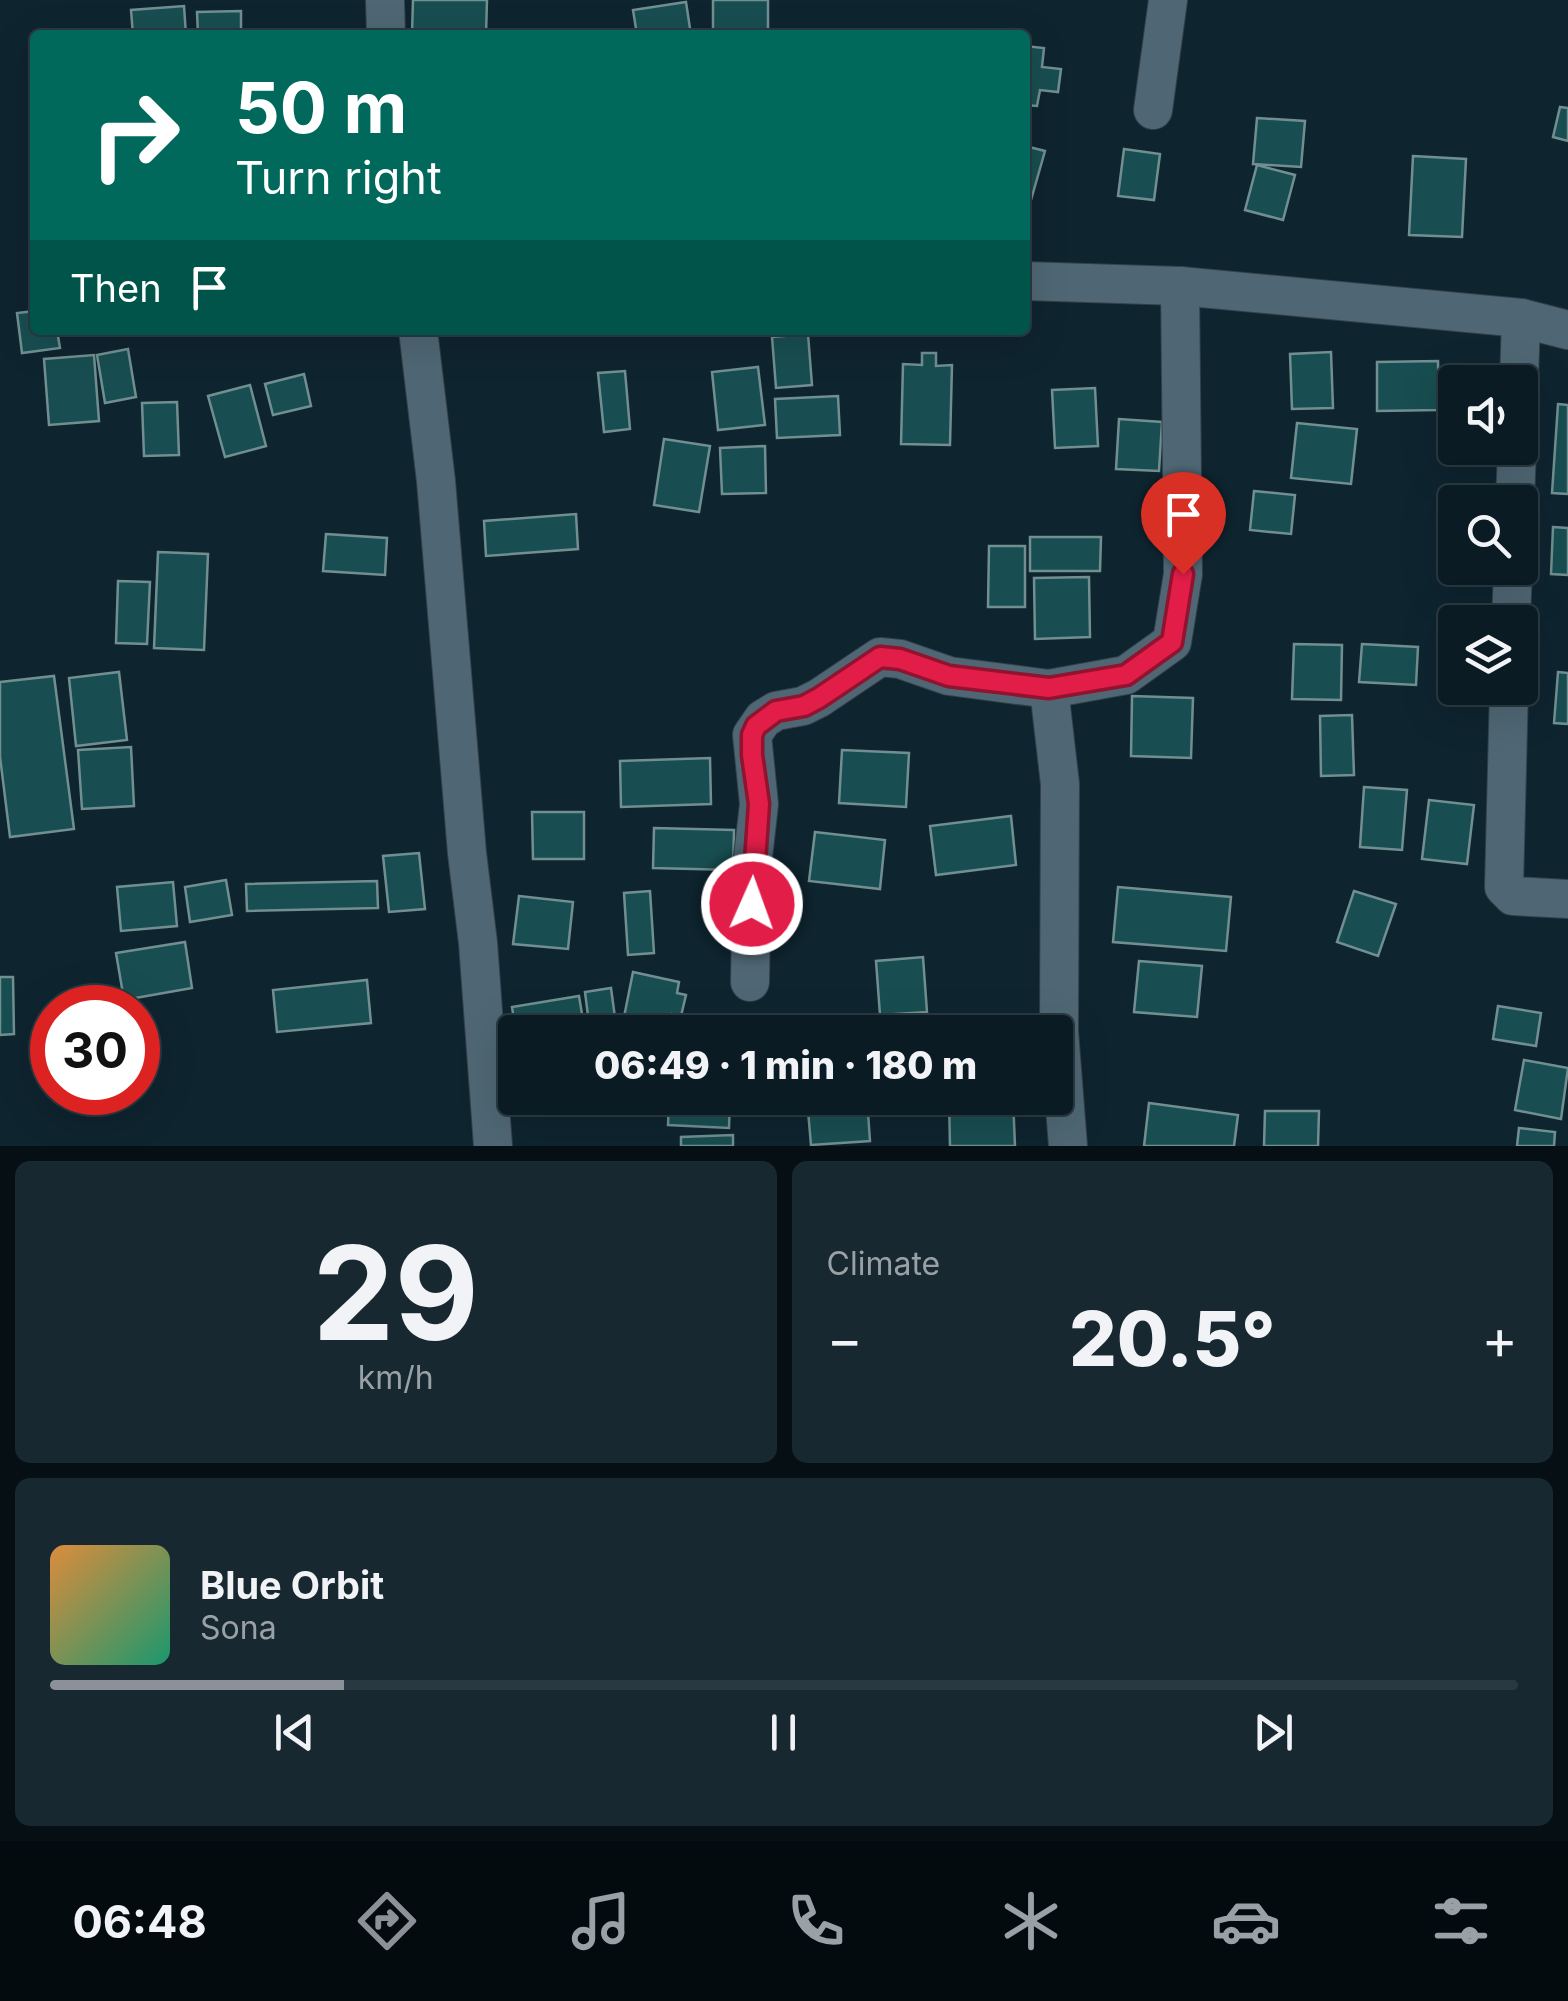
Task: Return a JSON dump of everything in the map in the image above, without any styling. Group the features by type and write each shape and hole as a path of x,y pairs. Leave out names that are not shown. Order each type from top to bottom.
{"street":[{"path":"385,0 386,30"},
{"path":"1153,110 1168,0"},
{"path":"1030,281 1180,286 1521,318 1568,330"},
{"path":"750,982 752,866 759,804 752,735 763,719 776,711 804,706 880,657 900,659 949,676 1049,688 1126,675 1172,642 1183,574 1180,286"},
{"path":"1520,365 1521,318"},
{"path":"419,335 436,481 493,1146"},
{"path":"1049,688 1060,784 1059,1031 1068,1146"},
{"path":"1509,705 1504,886 1513,896 1568,899"}],"building":[{"path":"413,0 487,0 486,30 412,30"},
{"path":"713,0 768,0 768,30 713,30"},
{"path":"686,2 690,30 636,30 633,10"},
{"path":"184,6 186,30 133,30 131,10"},
{"path":"241,11 241,30 198,30 197,12"},
{"path":"1030,47 1044,48 1042,67 1061,69 1058,92 1040,90 1037,106 1030,105"},
{"path":"1560,107 1568,108 1568,141 1553,137"},
{"path":"1257,118 1305,121 1301,167 1253,164"},
{"path":"1030,147 1045,151 1030,200"},
{"path":"1124,149 1160,154 1154,200 1118,196"},
{"path":"1413,156 1466,159 1462,237 1409,235"},
{"path":"1257,165 1295,175 1283,220 1245,210"},
{"path":"30,312 30,335 58,335 60,348 22,353 17,313"},
{"path":"808,335 812,385 776,388 772,337"},
{"path":"128,349 136,397 105,403 97,355"},
{"path":"1331,352 1333,408 1292,409 1290,354"},
{"path":"922,353 936,353 936,366 952,365 950,445 901,444 903,364 922,365"},
{"path":"94,355 99,421 49,425 44,359"},
{"path":"1438,361 1438,410 1377,411 1377,362"},
{"path":"758,367 765,425 718,430 712,372"},
{"path":"625,371 630,429 604,432 598,373"},
{"path":"304,374 311,406 273,415 265,384"},
{"path":"250,385 266,446 225,457 208,396"},
{"path":"1095,388 1098,446 1055,448 1052,390"},
{"path":"838,396 840,435 777,438 775,399"},
{"path":"177,402 179,455 144,456 142,403"},
{"path":"1558,404 1568,405 1568,494 1552,493"},
{"path":"1119,419 1162,422 1159,471 1116,469"},
{"path":"1297,423 1357,429 1351,484 1291,478"},
{"path":"664,439 710,446 699,512 654,505"},
{"path":"765,446 766,493 722,494 720,448"},
{"path":"1254,491 1295,495 1291,534 1250,530"},
{"path":"576,514 578,549 486,556 484,521"},
{"path":"1553,527 1568,528 1568,575 1551,574"},
{"path":"326,534 387,538 385,575 323,571"},
{"path":"1030,537 1101,537 1100,571 1030,571"},
{"path":"989,546 1025,546 1025,607 988,607"},
{"path":"158,552 208,554 204,650 154,648"},
{"path":"1089,577 1090,637 1035,639 1034,578"},
{"path":"118,581 150,582 147,644 116,643"},
{"path":"1294,644 1342,645 1341,700 1292,699"},
{"path":"1362,644 1418,647 1416,685 1359,682"},
{"path":"119,672 127,740 76,746 69,678"},
{"path":"1558,672 1568,673 1568,724 1554,723"},
{"path":"54,676 74,829 10,837 0,757 0,682"},
{"path":"1132,696 1193,698 1191,758 1131,756"},
{"path":"1352,715 1354,775 1321,776 1320,716"},
{"path":"131,747 134,806 82,809 78,750"},
{"path":"842,750 909,753 906,807 839,803"},
{"path":"710,758 711,804 621,807 620,761"},
{"path":"1364,787 1407,790 1402,850 1360,847"},
{"path":"1429,800 1474,805 1467,864 1422,859"},
{"path":"532,812 584,812 584,859 533,859"},
{"path":"1011,816 1016,865 936,875 930,826"},
{"path":"654,828 734,830 733,870 653,868"},
{"path":"815,832 885,840 880,889 809,881"},
{"path":"419,853 425,909 389,912 383,856"},
{"path":"226,880 232,915 190,922 185,887"},
{"path":"377,881 378,908 247,911 246,884"},
{"path":"173,882 177,926 121,931 117,887"},
{"path":"1118,887 1231,897 1226,951 1113,942"},
{"path":"650,891 654,953 628,955 624,893"},
{"path":"1354,891 1396,904 1378,956 1337,942"},
{"path":"519,896 573,902 568,949 513,944"},
{"path":"185,942 192,988 160,994 160,985 121,985 116,953"},
{"path":"923,957 927,1012 880,1015 876,961"},
{"path":"1139,961 1202,966 1197,1017 1134,1012"},
{"path":"633,972 679,982 677,993 686,995 681,1015 624,1015"},
{"path":"0,977 13,977 14,1034 0,1035"},
{"path":"367,980 371,1023 277,1032 273,990"},
{"path":"611,988 615,1015 588,1015 585,992"},
{"path":"579,996 582,1015 513,1015 512,1007"},
{"path":"1498,1006 1541,1013 1536,1046 1493,1039"},
{"path":"1524,1060 1568,1068 1561,1119 1515,1110"},
{"path":"1149,1103 1238,1115 1234,1146 1144,1146"},
{"path":"1265,1111 1319,1111 1318,1146 1264,1146"},
{"path":"668,1115 729,1115 729,1128 668,1125"},
{"path":"808,1115 868,1115 870,1141 811,1145"},
{"path":"949,1115 1014,1115 1015,1146 950,1146"},
{"path":"1519,1128 1555,1132 1554,1146 1517,1146"},
{"path":"733,1135 733,1146 681,1146 681,1137"}],"route":[{"path":"752,904 759,804 752,735 763,719 776,711 804,706 880,657 900,659 949,676 1049,688 1126,675 1172,642 1183,574"}]}
